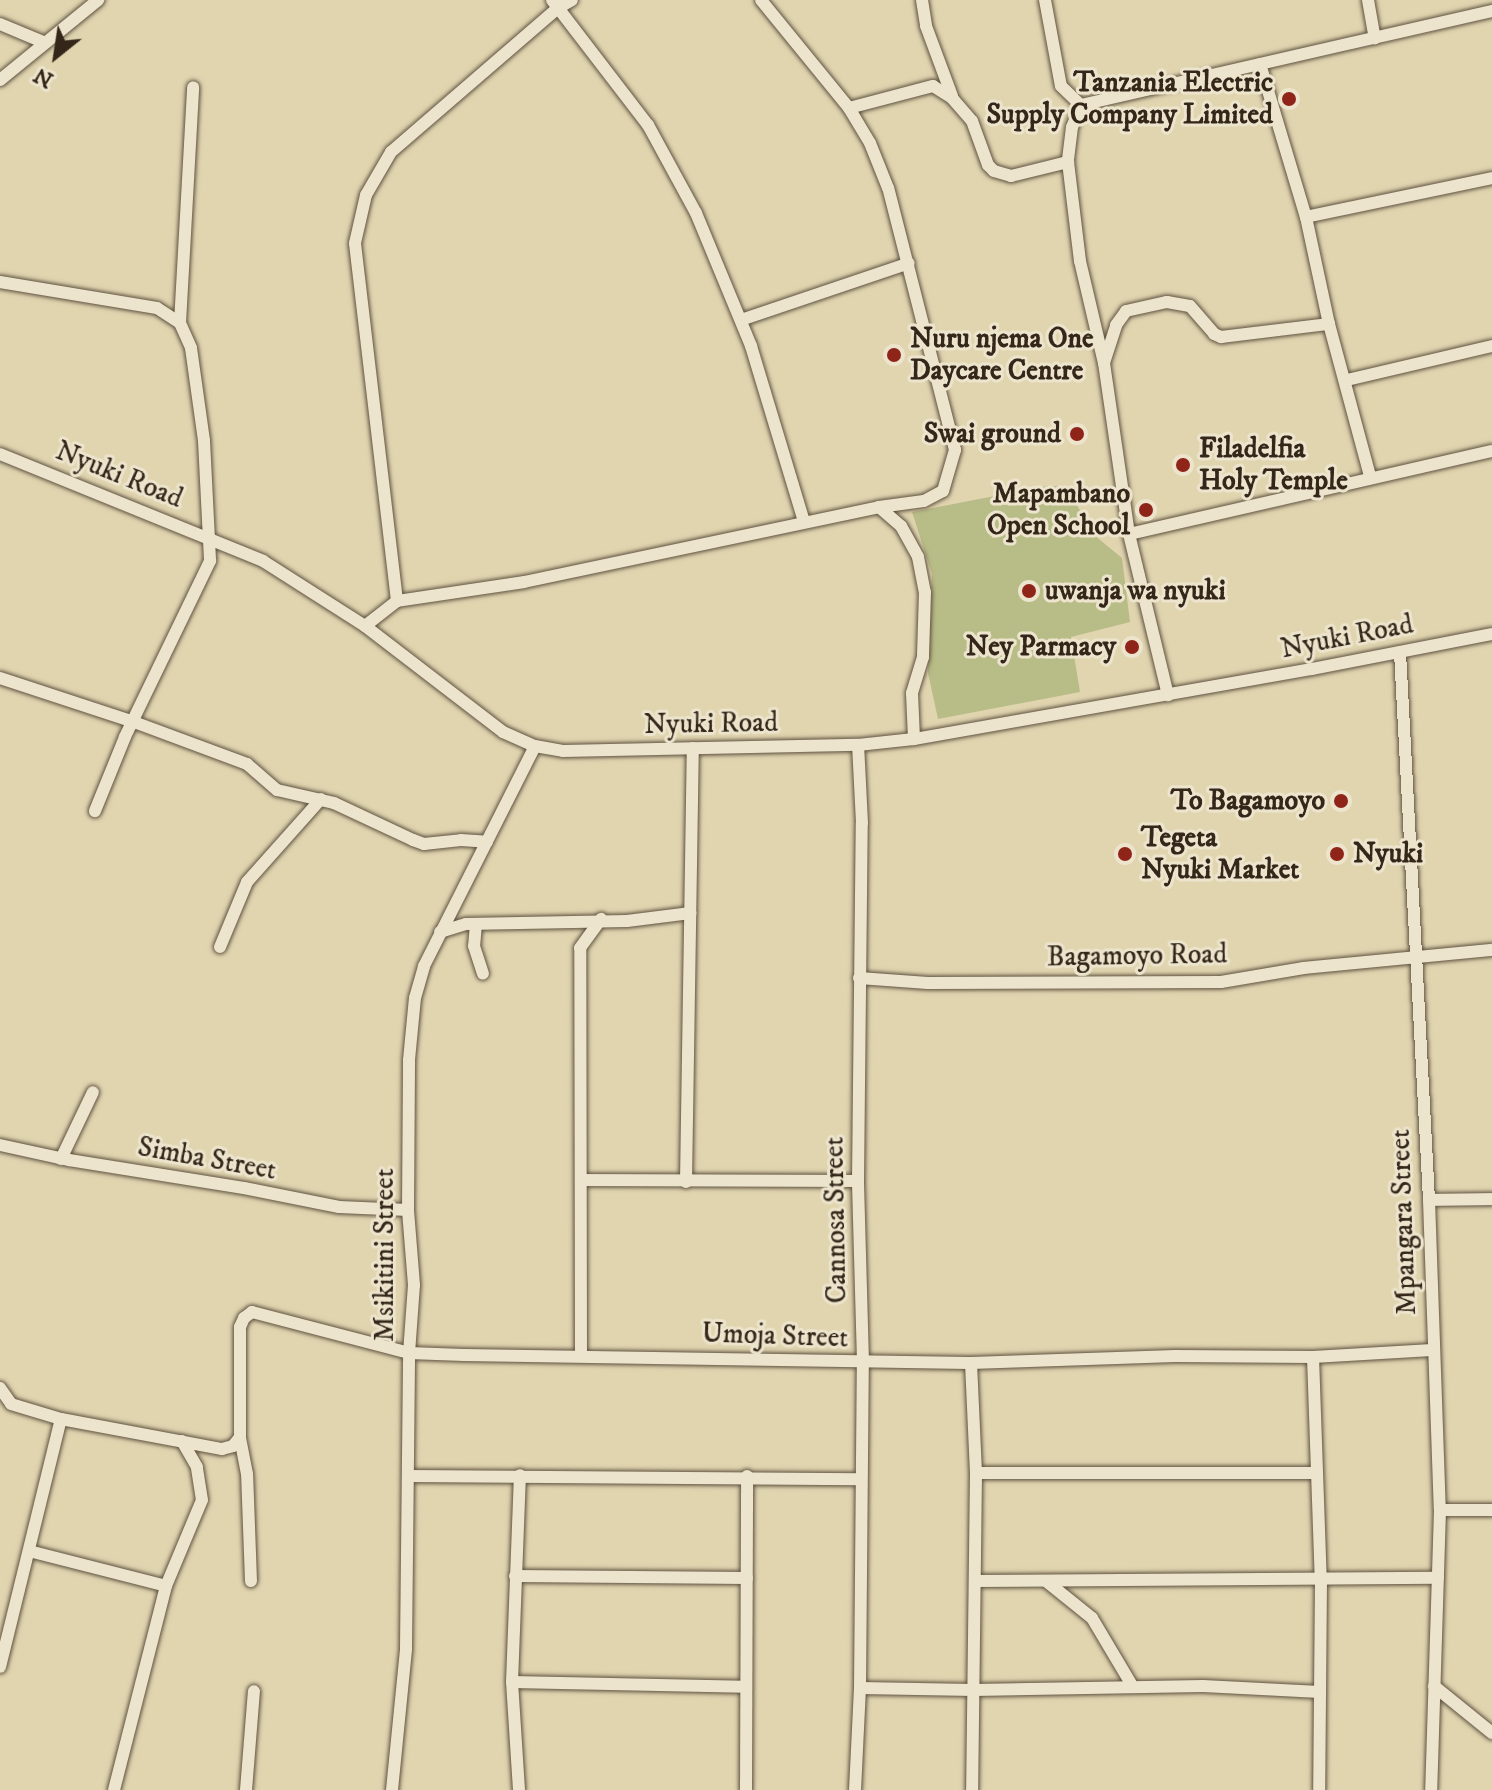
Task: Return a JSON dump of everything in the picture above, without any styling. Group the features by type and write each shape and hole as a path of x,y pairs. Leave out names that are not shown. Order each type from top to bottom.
{"street":[{"path":"0,80 98,0"},
{"path":"397,601 355,243 366,195 391,152 555,4 572,0"},
{"path":"365,626 397,601 524,582 937,497 949,479 955,450 888,188 870,143 849,108 761,0"},
{"path":"922,0 926,26 952,98"},
{"path":"1045,0 1061,86 1081,105"},
{"path":"1368,0 1375,38"},
{"path":"555,4 648,125 696,213 741,320 804,522"},
{"path":"1081,105 1492,11"},
{"path":"0,24 43,42"},
{"path":"1260,64 1306,217 1329,324 1347,380 1370,476"},
{"path":"849,108 933,86 952,98 972,121 988,165 994,171 1011,176 1068,162"},
{"path":"180,323 193,87"},
{"path":"1081,105 1072,127 1068,162 1083,283 1104,363 1129,534 1168,695"},
{"path":"1306,217 1492,178"},
{"path":"741,320 909,263"},
{"path":"0,282 157,308 180,323 188,335 210,561 95,811"},
{"path":"1104,363 1116,325 1126,311 1167,302 1190,306 1214,334 1221,337 1329,324"},
{"path":"1347,380 1492,346"},
{"path":"1129,534 1370,476 1492,451"},
{"name":"Nyuki Road","path":"0,454 263,561 365,626 483,719 535,746 563,751 858,745 914,739 1492,634"},
{"path":"879,507 901,526 913,547 925,592 923,657 912,693 914,739"},
{"name":"Mpangara Street","path":"1400,652 1429,1200 1440,1510 1431,1790"},
{"path":"0,678 134,722 247,764 277,790 321,799 424,844 461,840 487,842"},
{"name":"Cannosa Street","path":"855,1790 860,1688 863,1362 858,1181 862,823 858,745"},
{"name":"Msikitini Street","path":"392,1790 406,1649 409,1353 414,1285 408,1210 409,1060 414,1014 424,966 535,746"},
{"path":"686,1182 693,748"},
{"path":"220,947 247,882 321,799"},
{"path":"440,932 476,924 601,919 627,921 690,913"},
{"path":"581,1354 580,948 601,919"},
{"path":"476,924 474,946 483,974"},
{"name":"Bagamoyo Road","path":"859,978 928,983 1221,982 1415,955 1492,950"},
{"path":"61,1159 93,1092"},
{"name":"Simba Street","path":"0,1145 61,1159 339,1207 408,1210"},
{"path":"581,1180 858,1181"},
{"path":"1429,1200 1492,1199"},
{"name":"Umoja Street","path":"240,1437 240,1327 247,1314 262,1312 409,1353 971,1363 1175,1356 1313,1357 1432,1350"},
{"path":"1313,1357 1321,1581 1319,1790"},
{"path":"971,1363 976,1473 972,1790"},
{"path":"0,1388 11,1404 61,1419 222,1449 233,1446 240,1437"},
{"path":"0,1667 6,1610 29,1551 61,1419"},
{"path":"240,1437 248,1489 251,1581"},
{"path":"114,1790 166,1586 202,1500 197,1467 182,1441"},
{"path":"976,1473 1316,1473"},
{"path":"519,1790 512,1682 520,1475"},
{"path":"408,1476 861,1479"},
{"path":"746,1790 747,1476"},
{"path":"1440,1510 1492,1510"},
{"path":"29,1551 166,1586"},
{"path":"515,1576 747,1578"},
{"path":"975,1581 1438,1578"},
{"path":"1046,1581 1092,1618 1133,1687"},
{"path":"512,1682 744,1687"},
{"path":"1434,1686 1492,1733"},
{"path":"860,1688 974,1690 1133,1687 1320,1692"},
{"path":"246,1790 254,1691"}],"green space":[{"name":"uwanja wa nyuki","path":"1047,486 1066,486 1094,535 1122,558 1130,622 1071,637 1080,692 938,719 928,673 932,574 912,512"}],"place":[{"name":"Tanzania Electric Supply Company Limited","path":"1289,99"},
{"name":"Nuru njema One Daycare Centre","path":"894,355"},
{"name":"Swai ground","path":"1077,434"},
{"name":"Filadelfia Holy Temple","path":"1183,465"},
{"name":"Mapambano Open School","path":"1146,510"},
{"name":"uwanja wa nyuki","path":"1029,591"},
{"name":"Ney Parmacy","path":"1132,647"},
{"name":"To Bagamoyo","path":"1341,801"},
{"name":"Tegeta Nyuki Market","path":"1125,854"},
{"name":"Nyuki","path":"1337,854"}]}
